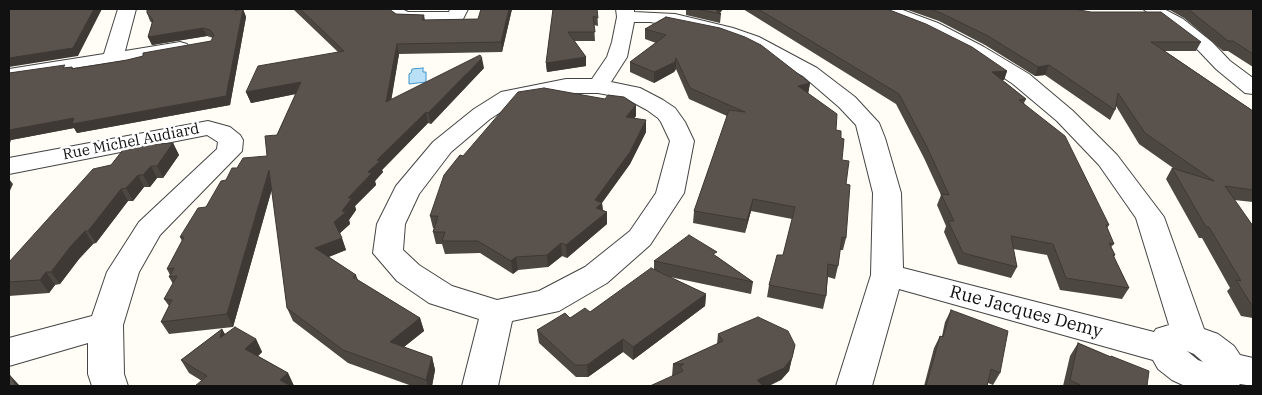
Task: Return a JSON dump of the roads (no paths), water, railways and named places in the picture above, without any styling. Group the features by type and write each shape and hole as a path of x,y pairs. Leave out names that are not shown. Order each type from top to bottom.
{"street":[{"path":"113,59 127,9"},
{"path":"390,9 404,18 456,17 459,9"},
{"path":"886,9 931,27 978,51 1020,79 1065,116 1108,160 1150,217 1177,344 1171,360 1185,370 1221,376"},
{"path":"1133,14 1156,11 1176,23 1206,46 1223,65 1253,88"},
{"path":"598,86 617,57 622,42 625,13 675,20 726,32 752,41 810,72 847,102 867,123 873,138 887,193 887,275 854,386"},
{"path":"9,75 197,46"},
{"path":"566,86 598,86 632,94 667,113 674,122 682,142 670,193 640,238 596,275 547,302 497,312 441,295 408,273 388,252 391,224 406,192 442,147 482,114 509,97 566,86"},
{"name":"Rue Michel Audiard","path":"9,166 208,128 221,132 230,140 229,151 150,229 123,272 106,325 106,374 110,386"},
{"name":"Rue Jacques Demy","path":"887,275 1177,344"},
{"path":"480,386 497,312"},
{"path":"9,352 106,325"}],"water":[{"path":"423,68 423,72 426,72 426,82 409,84 409,74 412,69"}]}
